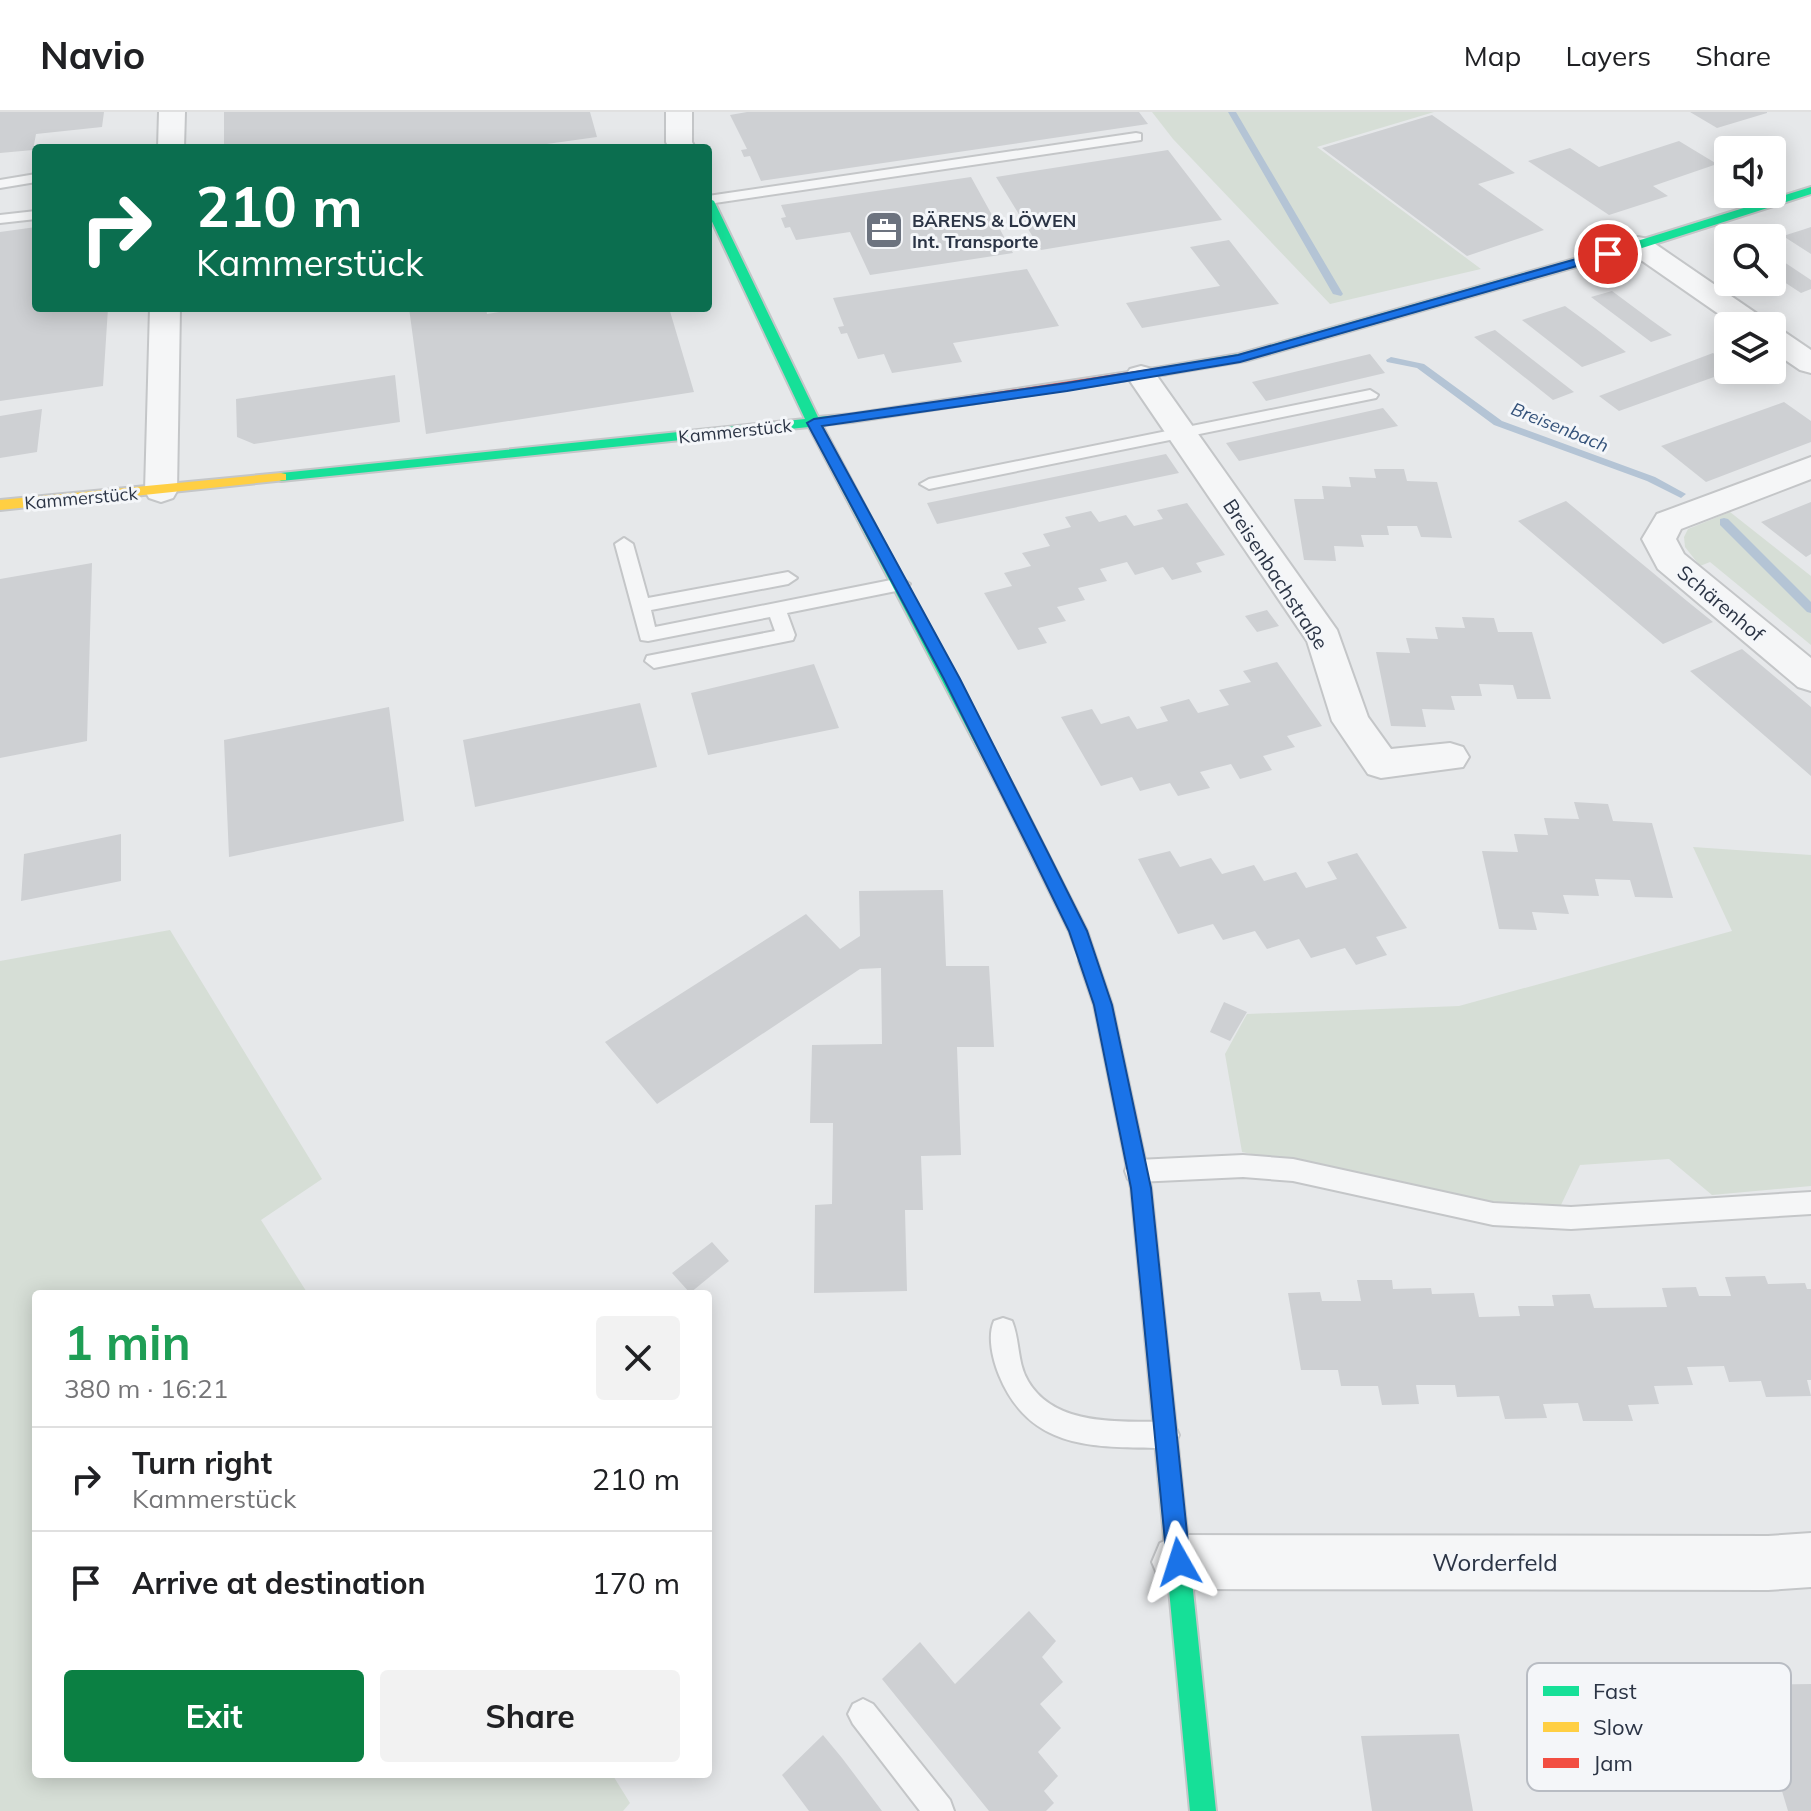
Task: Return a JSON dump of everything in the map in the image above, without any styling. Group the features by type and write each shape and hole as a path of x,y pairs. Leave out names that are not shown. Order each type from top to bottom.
{"street":[{"path":"171,144 172,112"},
{"path":"679,112 680,144"},
{"name":"Kammerstück","path":"0,505 814,423 1240,358 1638,245 1811,190"},
{"path":"712,208 814,423 960,693 1078,931 1103,1005 1137,1171 1203,1811"},
{"path":"1638,245 1736,312"},
{"name":"Kammerstück","path":"161,491 165,312"},
{"path":"1786,347 1811,364"},
{"name":"Breisenbachstraße","path":"1141,375 1324,639 1351,721 1381,764 1450,757"},
{"name":"Schärenhof","path":"1811,467 1669,522 1659,539 1670,561 1811,678"},
{"name":"Worderfeld","path":"1179,1562 1696,1563 1811,1560"}],"lane":[{"path":"712,199 1136,137"},
{"path":"0,184 32,179"},
{"path":"0,219 32,215"},
{"path":"929,484 1370,395"},
{"path":"624,544 648,635 901,584"},
{"path":"641,606 788,578"},
{"path":"654,661 786,635 777,610"},
{"path":"1137,1171 1243,1166 1293,1170 1405,1197 1509,1215 1571,1218 1811,1203"},
{"path":"1003,1330 1005,1358 1012,1382 1037,1414 1088,1433 1166,1435"},
{"path":"863,1714 939,1811"}],"shaded area":[{"path":"1152,112 1434,112 1317,147 1481,269 1330,304 1173,139"},
{"path":"1730,512 1811,576 1811,645 1710,562 1700,566 1685,547 1684,537 1688,529"},
{"path":"1693,847 1811,855 1811,1186 1712,1195 1669,1159 1580,1165 1561,1205 1484,1202 1242,1152 1225,1054 1247,1014 1459,1006 1732,931"},
{"path":"170,930 322,1179 261,1220 305,1290 32,1290 32,1778 614,1778 630,1803 623,1811 0,1811 0,961"}],"building":[{"path":"0,112 104,112 102,127 36,134 32,150 0,153"},
{"path":"224,112 590,112 597,137 547,144 224,144"},
{"path":"747,112 1139,112 1148,124 761,181 750,156 744,157 741,150 747,149 730,115"},
{"path":"1690,112 1767,112 1767,113 1717,128"},
{"path":"1432,115 1515,173 1478,184 1544,230 1467,256 1322,148"},
{"path":"1679,141 1714,162 1714,165 1653,186 1668,196 1609,215 1528,161 1570,148 1599,167"},
{"path":"1168,150 1222,220 1041,250 996,177"},
{"path":"971,177 1013,253 870,275 850,232 796,240 781,218 786,217 781,205"},
{"path":"1811,227 1811,254 1786,238 1786,235"},
{"path":"32,228 32,312 108,312 103,386 0,401 0,232"},
{"path":"1229,240 1279,304 1142,328 1126,303 1220,286 1190,247"},
{"path":"1786,263 1811,280 1811,289 1801,293 1786,283"},
{"path":"1027,269 1059,326 953,343 962,362 892,373 884,354 858,359 847,333 841,334 838,327 844,326 833,298"},
{"path":"1612,291 1672,335 1651,342 1591,297"},
{"path":"1565,306 1626,352 1582,367 1522,320"},
{"path":"410,312 670,312 694,392 426,434"},
{"path":"1495,330 1574,392 1553,400 1474,337"},
{"path":"1370,354 1385,373 1266,401 1252,382"},
{"path":"1714,354 1714,377 1619,411 1599,396"},
{"path":"395,375 400,422 254,444 237,437 236,399"},
{"path":"1784,402 1811,421 1811,442 1706,482 1661,446"},
{"path":"1383,408 1398,426 1239,461 1226,443"},
{"path":"42,409 37,452 0,458 0,416"},
{"path":"1166,454 1179,473 937,524 927,503"},
{"path":"1374,469 1404,469 1407,481 1437,482 1452,538 1421,537 1417,526 1387,526 1389,535 1361,535 1364,547 1334,546 1336,561 1304,560 1294,499 1324,499 1322,486 1351,487 1349,477 1376,478"},
{"path":"1566,501 1713,622 1663,644 1518,521"},
{"path":"1811,502 1811,554 1806,557 1761,522"},
{"path":"1187,503 1225,555 1196,563 1202,572 1172,580 1163,567 1135,575 1127,562 1100,569 1107,581 1078,588 1085,600 1057,607 1066,621 1038,628 1047,643 1018,650 984,593 1012,586 1004,573 1031,566 1022,553 1050,546 1043,534 1071,527 1065,517 1091,511 1099,522 1126,515 1134,526 1163,519 1157,510"},
{"path":"92,563 87,741 0,758 0,579"},
{"path":"1267,610 1279,626 1257,632 1245,616"},
{"path":"1462,617 1494,618 1498,632 1532,632 1551,699 1517,699 1513,685 1479,684 1482,696 1451,696 1455,710 1422,709 1426,727 1391,726 1376,652 1410,653 1406,638 1438,639 1435,627 1465,628"},
{"path":"1742,649 1811,707 1811,776 1690,671"},
{"path":"1277,662 1322,726 1287,736 1295,747 1263,756 1272,770 1240,779 1231,764 1200,772 1210,788 1178,796 1170,783 1140,791 1132,777 1101,786 1061,717 1092,709 1101,724 1129,716 1137,729 1168,721 1160,707 1189,699 1198,713 1229,705 1219,690 1251,682 1243,671"},
{"path":"814,664 839,728 708,755 691,693"},
{"path":"640,703 657,767 475,807 463,740"},
{"path":"389,707 404,821 229,857 224,740"},
{"path":"1574,802 1608,804 1613,821 1652,823 1673,898 1635,897 1630,880 1595,879 1599,896 1563,895 1569,914 1532,912 1537,930 1499,929 1482,851 1518,852 1514,834 1548,835 1544,818 1579,819"},
{"path":"121,834 121,881 21,901 24,854"},
{"path":"1170,851 1180,867 1211,858 1222,874 1254,865 1264,881 1296,872 1306,888 1337,879 1327,862 1357,853 1407,928 1376,937 1387,955 1356,965 1345,948 1311,958 1299,939 1267,949 1255,931 1223,940 1213,924 1178,934 1138,859"},
{"path":"943,890 946,966 989,966 994,1047 957,1047 961,1155 921,1156 923,1210 905,1210 907,1291 814,1293 815,1205 832,1204 833,1123 810,1123 812,1045 882,1044 881,968 860,969 657,1104 605,1042 806,914 840,949 860,936 859,891"},
{"path":"1224,1002 1247,1012 1230,1041 1210,1032"},
{"path":"712,1242 729,1261 694,1290 687,1290 672,1273"},
{"path":"1765,1276 1768,1284 1805,1283 1807,1289 1811,1289 1811,1380 1807,1380 1811,1396 1766,1397 1761,1381 1729,1382 1724,1366 1687,1367 1693,1385 1654,1386 1659,1404 1628,1405 1633,1421 1583,1421 1578,1403 1543,1404 1547,1418 1505,1419 1499,1396 1457,1397 1455,1385 1416,1385 1419,1404 1382,1405 1378,1386 1341,1386 1338,1370 1301,1370 1288,1293 1320,1292 1322,1301 1361,1301 1357,1280 1392,1280 1393,1289 1431,1288 1432,1294 1474,1293 1479,1317 1520,1316 1518,1306 1554,1306 1552,1295 1590,1294 1594,1308 1667,1307 1662,1288 1696,1287 1699,1296 1731,1296 1725,1277"},
{"path":"1029,1611 1056,1641 1042,1657 1063,1682 1040,1704 1061,1728 1038,1752 1058,1776 1044,1791 1054,1803 1046,1811 989,1811 882,1679 920,1642 955,1684"},
{"path":"1791,1684 1811,1684 1811,1811 1788,1811 1782,1791 1791,1791"},
{"path":"1459,1734 1473,1811 1372,1811 1361,1736"},
{"path":"823,1735 882,1811 809,1811 782,1775"}],"waterway":[{"name":"Breisenbach","path":"1232,112 1338,294"},
{"name":"Breisenbach","path":"1391,360 1420,366 1498,423 1651,479 1681,494"},
{"name":"Breisenbach","path":"1724,522 1811,609"}],"traffic: fast":[{"path":"1162,371 1240,358 1638,245 1811,190"},
{"path":"712,209 814,423 1007,789"},
{"path":"281,477 852,418"},
{"path":"1088,961 1103,1005 1141,1188 1203,1811"}],"traffic: slow":[{"path":"0,505 281,477"}],"traffic: jam":[{"path":"852,418 1162,371"},
{"path":"1007,789 1078,931 1088,961"}],"place":[{"name":"BÄRENS & LÖWEN Int. Transporte","path":"884,230"}],"route":[{"path":"1179,1562 1141,1188 1103,1005 1078,931 1040,853 952,679 814,423 1067,387 1240,358 1608,254"}]}
